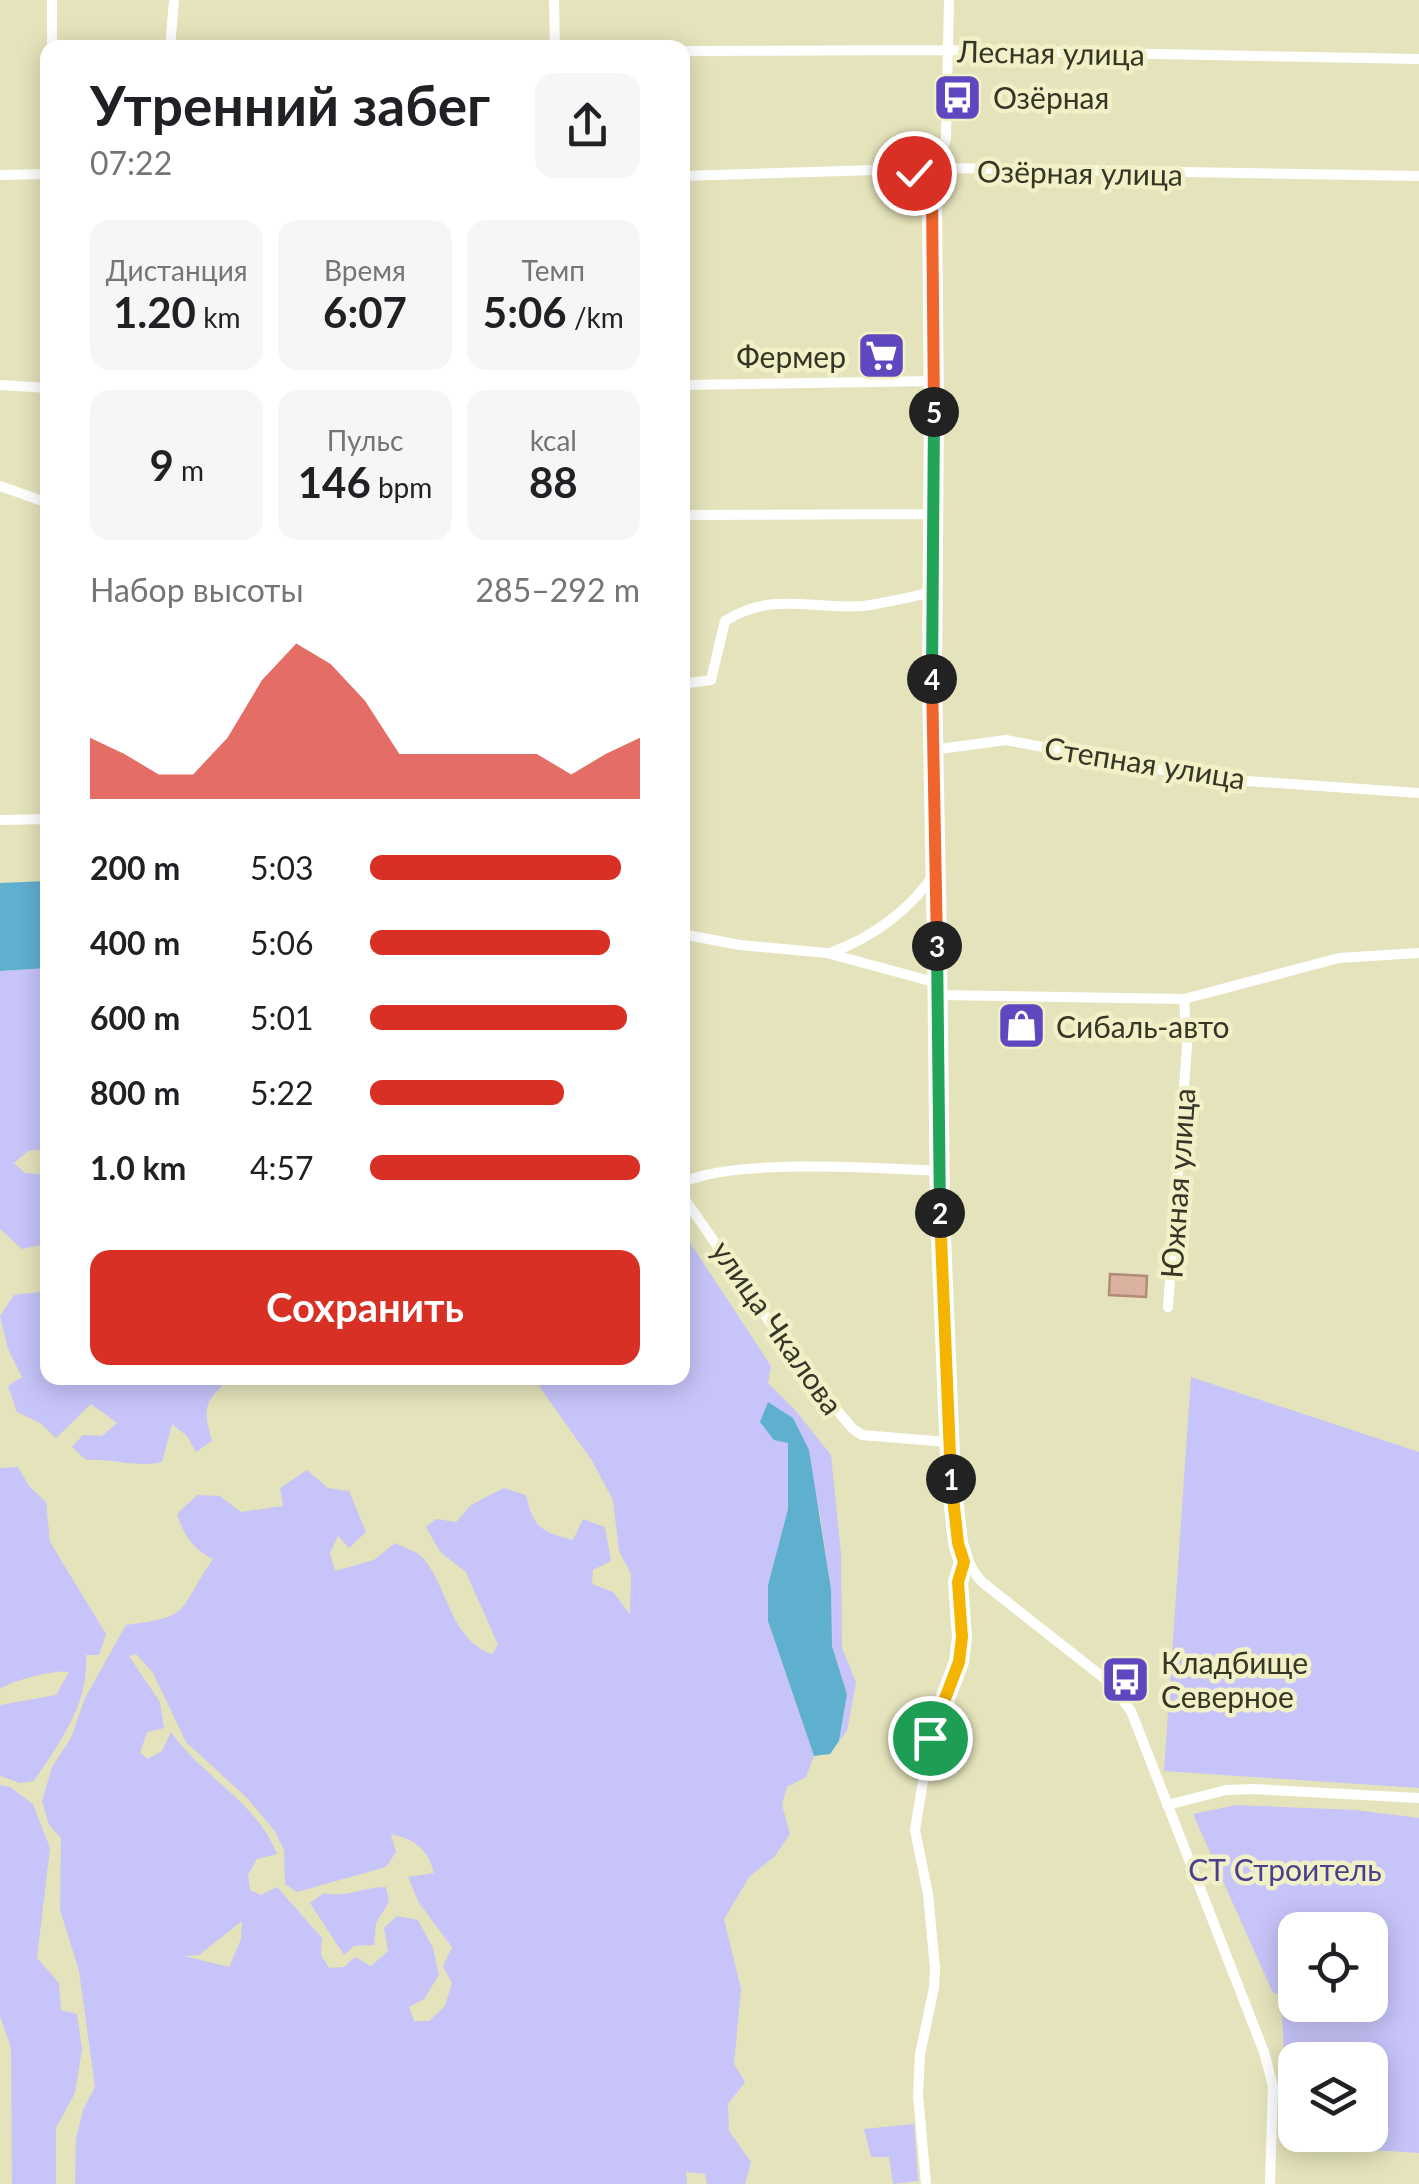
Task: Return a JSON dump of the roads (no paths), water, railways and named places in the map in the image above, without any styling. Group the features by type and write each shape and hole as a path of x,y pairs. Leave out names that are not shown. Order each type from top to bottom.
{"street":[{"path":"52,0 52,40"},
{"path":"171,40 174,0"},
{"path":"554,0 555,40"},
{"path":"949,0 946,137 932,195 932,750 947,1442 958,1543 964,1562 982,1582 1109,1682 1130,1711 1264,2052 1273,2086 1270,2184"},
{"name":"Лесная улица","path":"690,51 950,50 1419,59"},
{"name":"Озёрная улица","path":"690,176 914,173 936,168 1419,176"},
{"path":"0,174 40,174"},
{"path":"690,385 934,381"},
{"path":"0,384 40,387"},
{"path":"0,486 40,500"},
{"path":"690,515 934,514"},
{"path":"690,683 711,680 725,620 745,608 770,603 860,606 933,592"},
{"name":"Степная улица","path":"932,750 1006,740 1204,778 1419,793"},
{"path":"0,820 40,818"},
{"path":"827,953 865,936 906,907 935,871"},
{"path":"690,936 740,945 827,953 930,981 939,995"},
{"path":"939,995 1184,999 1339,958 1419,953"},
{"name":"Южная улица","path":"1168,1306 1187,1046 1184,999"},
{"path":"690,1181 721,1173 792,1168 939,1170"},
{"name":"улица Чкалова","path":"690,1207 805,1373 843,1420 862,1436 947,1442"},
{"path":"926,2184 918,2082 934,1968 928,1894 915,1830 930,1738 959,1662 962,1623 958,1582 964,1562"},
{"path":"1167,1806 1226,1790 1253,1789 1419,1798"}],"place":[{"name":"Озёрная","path":"958,97"},
{"name":"Фермер","path":"881,356"},
{"name":"Сибаль-авто","path":"1021,1026"},
{"name":"Кладбище Северное","path":"1126,1679"}],"park label":[{"name":"СТ Строитель","path":"1285,1869"}]}
